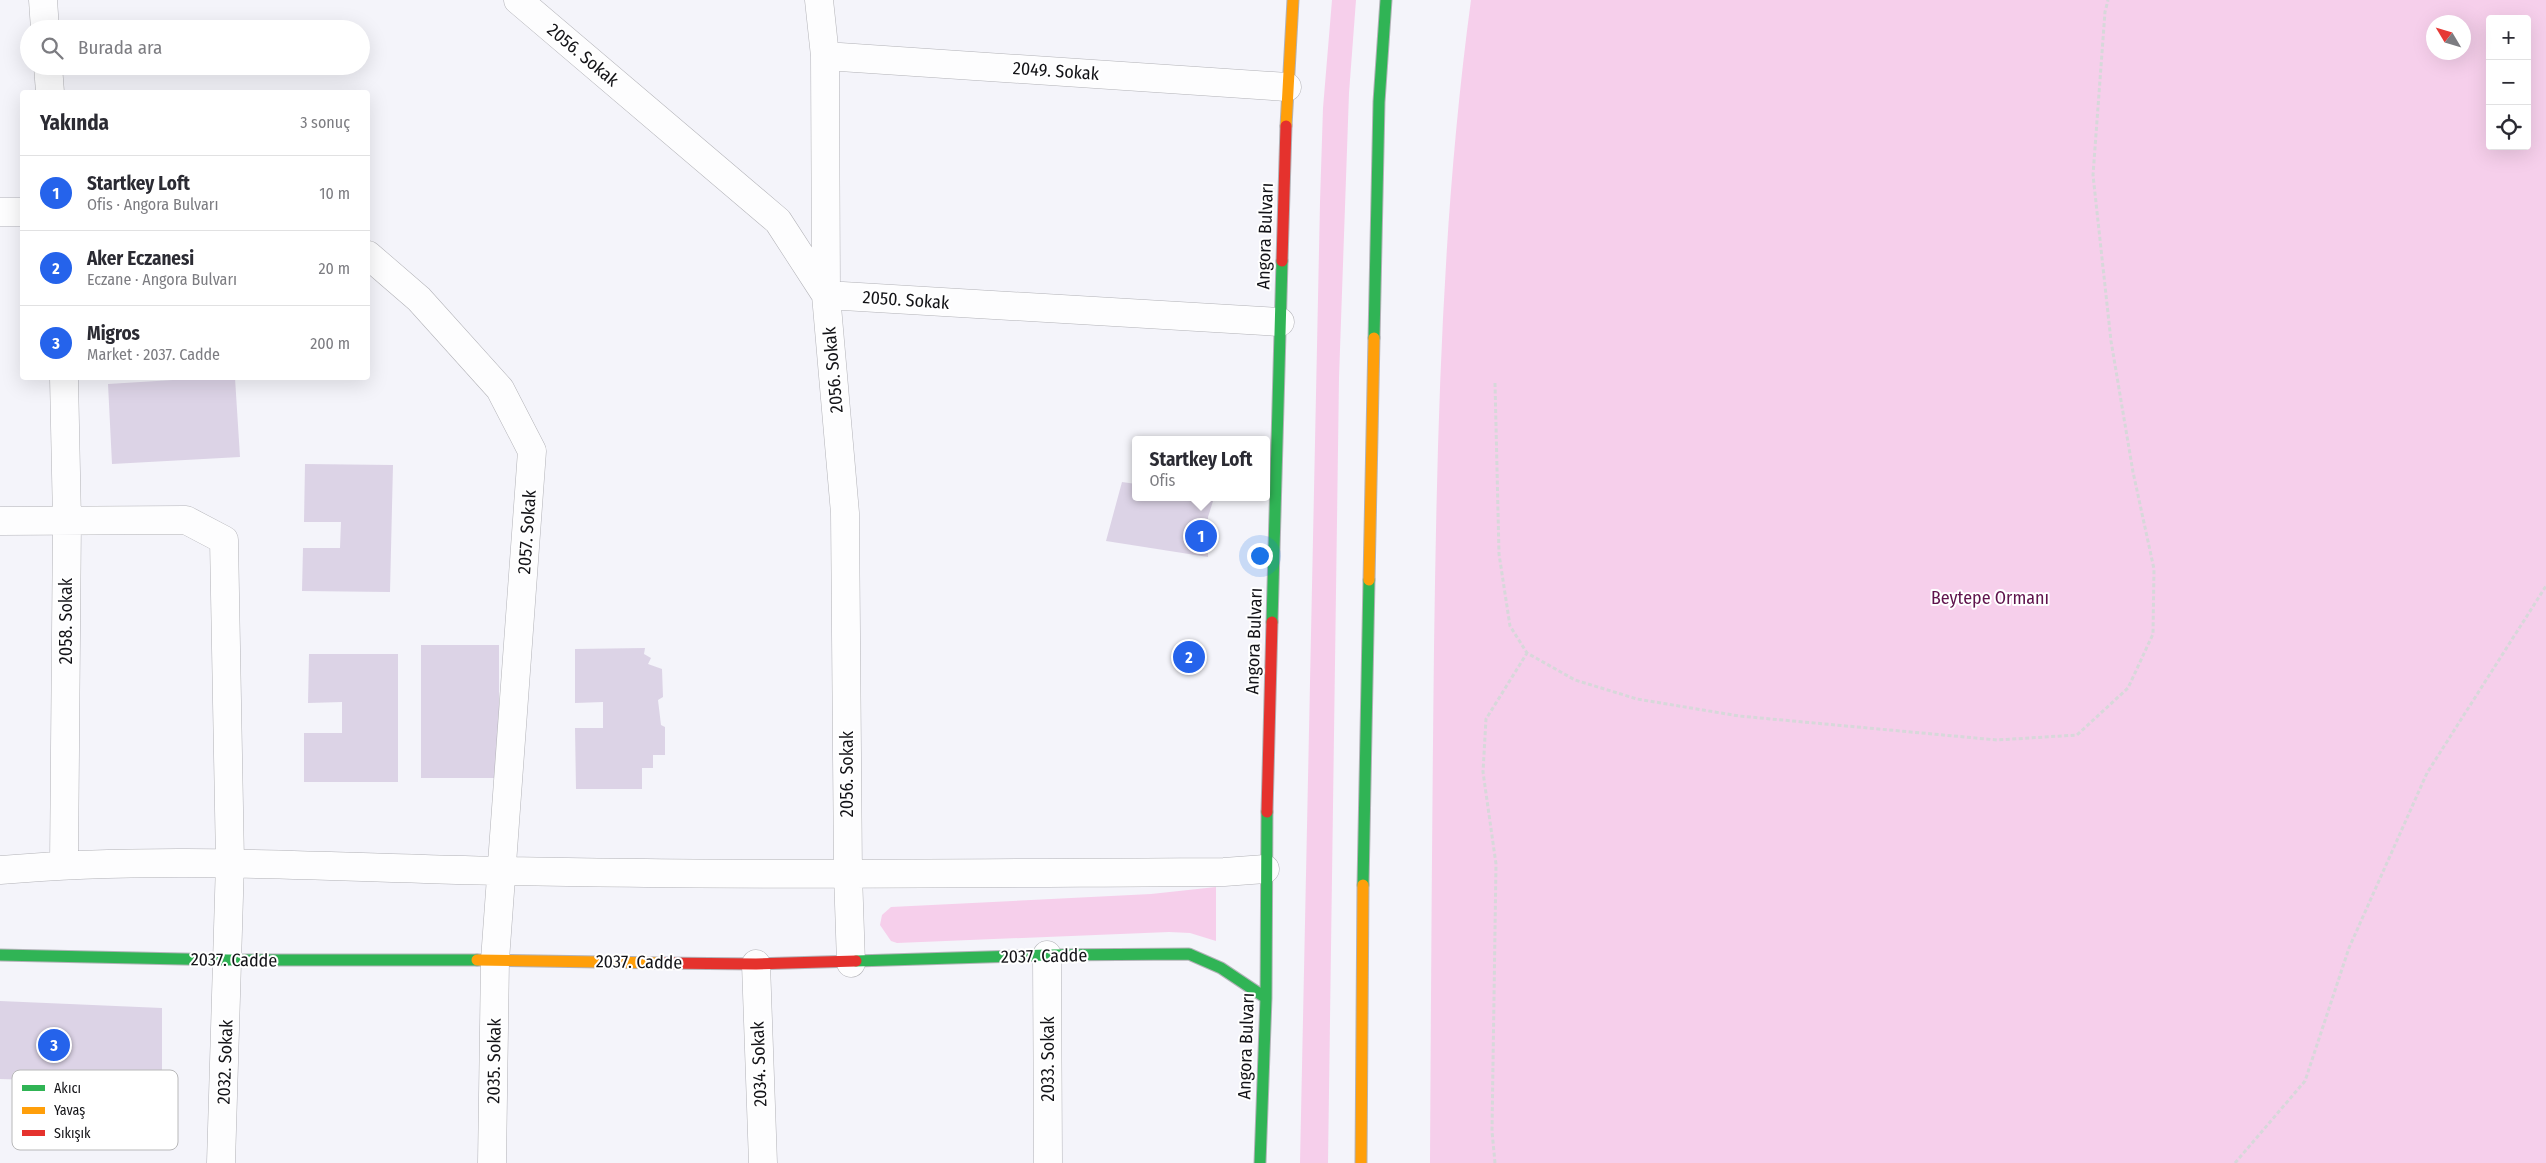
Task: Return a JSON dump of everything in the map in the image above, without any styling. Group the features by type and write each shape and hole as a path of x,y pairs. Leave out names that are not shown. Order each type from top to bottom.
{"main road":[{"name":"Angora Bulvarı","path":"1260,1163 1266,998 1266,869 1280,322 1287,87 1293,0"},
{"path":"1361,1163 1363,897 1370,513 1379,102 1386,0"},
{"name":"2037. Cadde","path":"0,955 228,960 495,960 756,964 851,963 1047,954 1189,954 1221,968 1266,998"}],"street":[{"path":"43,0 45,20"},
{"name":"2056. Sokak","path":"518,0 778,221 826,295 845,513 848,874 851,963"},
{"path":"819,0 825,56 826,295"},
{"name":"2049. Sokak","path":"825,56 1287,87"},
{"path":"49,75 50,90"},
{"path":"0,212 20,212"},
{"name":"2057. Sokak","path":"370,257 419,299 500,389 532,451 503,871 495,960"},
{"name":"2050. Sokak","path":"826,295 1280,322"},
{"name":"2058. Sokak","path":"64,380 67,520 64,864"},
{"path":"0,521 67,520"},
{"name":"2032. Sokak","path":"67,520 186,520 224,540 230,862 221,1163"},
{"path":"0,870 64,864 230,862 503,871 848,874 1214,872 1266,869"},
{"name":"2033. Sokak","path":"1047,954 1048,1163"},
{"name":"2035. Sokak","path":"492,1163 495,960"},
{"name":"2034. Sokak","path":"756,964 763,1163"}],"path":[{"path":"1495,384 1499,554 1510,626 1527,653 1575,680 1638,699 1739,716 1997,740 2077,735 2128,688 2153,634 2154,569 2133,472 2111,341 2093,175 2105,12 2108,0"},
{"path":"2235,1163 2305,1081 2349,948 2427,773 2546,586"},
{"path":"1495,1163 1492,1131 1496,864 1483,772 1486,719 1527,653"}],"green space":[{"path":"1332,0 1356,0 1349,93 1339,378 1328,1163 1300,1163 1320,202 1323,108"},
{"name":"Beytepe Ormanı","path":"1471,0 2546,0 2546,1163 1430,1163 1435,567 1439,404 1453,161"},
{"path":"1216,887 1216,941 1190,933 1169,932 897,943 891,941 880,925 882,915 891,907 1151,894"}],"building":[{"path":"173,380 235,380 240,457 112,464 108,384"},
{"path":"305,464 393,465 390,592 302,591 303,548 340,548 341,522 304,522"},
{"path":"1122,482 1132,483 1132,501 1213,501 1208,517 1208,557 1106,541"},
{"path":"421,645 499,645 499,778 421,778"},
{"path":"645,648 644,654 651,658 648,664 662,669 663,697 658,700 661,725 665,727 665,755 653,755 653,768 642,768 642,789 576,789 575,728 603,728 603,702 575,703 575,649"},
{"path":"309,654 398,654 398,782 304,782 304,733 342,733 342,702 308,703"},
{"path":"0,1001 162,1008 162,1070 12,1070 12,1079 0,1079"}],"traffic: fast":[{"path":"1374,338 1379,102 1386,0"},
{"path":"1272,622 1282,261"},
{"path":"1363,885 1369,580"},
{"path":"1260,1163 1266,998 1267,812"},
{"path":"856,961 1047,955 1189,954 1221,968 1266,998"},
{"path":"0,955 228,960 477,960"}],"traffic: slow":[{"path":"1286,126 1293,0"},
{"path":"1369,580 1374,338"},
{"path":"1361,1163 1363,885"},
{"path":"477,960 661,963"}],"traffic: jam":[{"path":"1282,261 1286,126"},
{"path":"1267,812 1272,622"},
{"path":"661,963 756,964 856,961"}],"place":[{"name":"Startkey Loft","path":"1201,536"},
{"name":"Aker Eczanesi","path":"1189,657"},
{"name":"Migros","path":"54,1045"}]}
